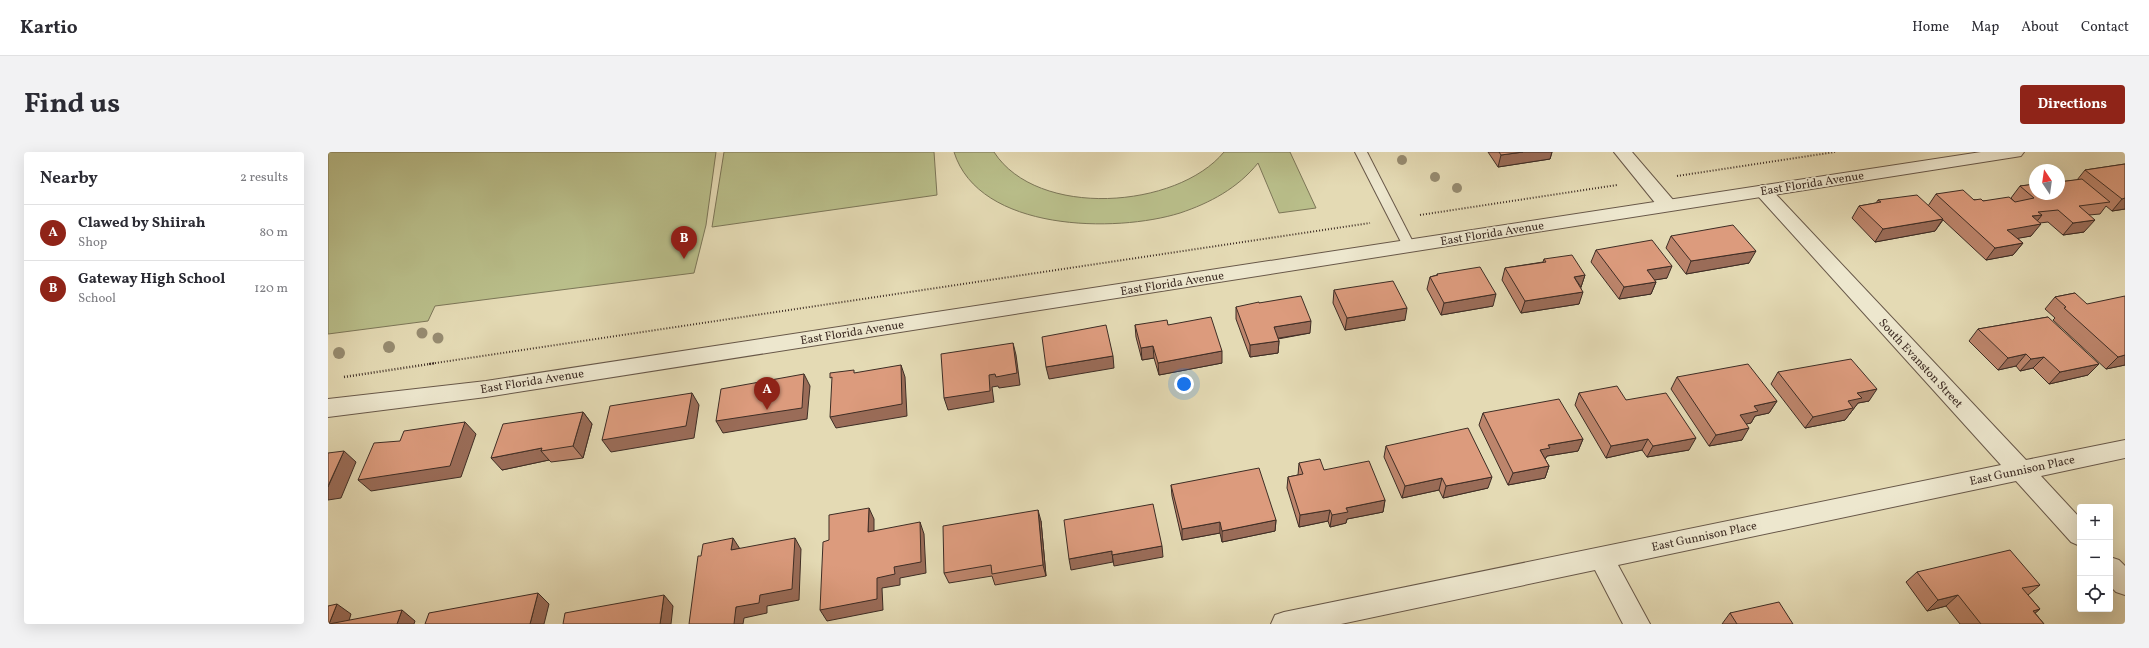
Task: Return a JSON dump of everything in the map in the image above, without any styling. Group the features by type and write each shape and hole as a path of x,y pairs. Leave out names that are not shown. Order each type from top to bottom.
{"street":[{"path":"1623,152 1667,205"},
{"name":"East Florida Avenue","path":"328,408 486,389 2015,152"},
{"name":"South Evanston Street","path":"1763,191 2077,533"},
{"name":"East Gunnison Place","path":"1284,624 2125,448"},
{"path":"1601,558 1637,624"},
{"path":"2113,571 2125,584"}],"lane":[{"path":"1361,152 1409,246"}],"path":[{"path":"1705,171 1835,152"},
{"path":"1420,215 1589,189"},
{"path":"336,378 1375,222"}],"green space":[{"path":"328,152 716,152 706,225 694,273 435,306 428,321 328,334"},
{"path":"724,152 934,152 937,195 712,227"},
{"path":"954,152 994,152 1014,174 1041,188 1073,196 1108,198 1142,195 1174,185 1202,171 1224,152 1290,152 1316,208 1279,213 1258,163 1242,180 1223,194 1180,213 1153,219 1121,223 1087,224 1052,220 1020,212 991,198 968,178"}],"building":[{"path":"1499,152 1523,152 1501,155"},
{"path":"2125,164 2125,198 2122,199 2085,170"},
{"path":"2082,179 2110,202 2079,206 2095,220 2073,223 2058,210 2038,212 2042,215 2032,216 2041,224 2007,230 2023,243 1995,248 1936,194 1963,190 1974,200 1981,199 1983,201 2009,197 2015,202 2029,199 2065,200 2065,181"},
{"path":"2029,185 2029,194 2020,186"},
{"path":"1917,195 1943,219 1883,229 1859,206 1881,202 1878,200"},
{"path":"1733,225 1756,251 1691,261 1671,236"},
{"path":"1652,240 1672,266 1647,270 1656,282 1624,287 1596,250"},
{"path":"1572,255 1585,275 1574,277 1583,292 1525,301 1505,268 1546,262 1544,259"},
{"path":"1480,267 1496,294 1444,303 1430,277 1438,275 1437,274"},
{"path":"1393,281 1407,308 1347,318 1334,290"},
{"path":"2075,293 2087,304 2125,296 2125,355 2118,357 2064,308 2066,307 2055,297"},
{"path":"1301,296 1311,321 1274,327 1279,341 1250,345 1236,307"},
{"path":"1211,317 1222,351 1158,363 1153,346 1141,348 1135,325 1167,320 1168,325"},
{"path":"2048,317 2099,364 2060,372 2044,357 2031,359 2026,354 2008,358 1978,329"},
{"path":"1106,325 1113,356 1046,367 1042,337"},
{"path":"1013,343 1017,373 996,377 995,374 989,375 990,391 944,398 941,354"},
{"path":"1851,359 1877,389 1857,393 1862,398 1848,401 1853,408 1813,417 1778,372"},
{"path":"1748,364 1777,401 1754,406 1758,411 1740,415 1749,428 1716,435 1677,377"},
{"path":"901,365 902,404 830,417 832,377 830,378 830,373 854,370 854,373"},
{"path":"804,374 802,408 716,421 721,389"},
{"path":"1617,386 1626,400 1666,393 1696,438 1653,446 1648,439 1611,446 1579,393"},
{"path":"692,393 686,426 602,440 610,406"},
{"path":"1559,399 1583,439 1548,445 1550,448 1540,450 1549,466 1513,473 1483,413"},
{"path":"583,412 573,446 541,451 542,448 491,458 503,424"},
{"path":"465,422 450,466 358,480 374,443 400,441 404,431"},
{"path":"1468,428 1492,477 1446,486 1442,478 1405,486 1386,446"},
{"path":"344,451 328,486 328,453"},
{"path":"1320,459 1324,470 1369,461 1385,500 1346,508 1348,512 1332,515 1330,510 1300,515 1288,477 1303,474 1299,463"},
{"path":"1259,468 1276,520 1222,531 1220,522 1182,529 1171,485"},
{"path":"1153,504 1162,546 1112,555 1112,551 1069,559 1064,520"},
{"path":"869,508 868,532 920,522 921,562 894,567 895,574 877,578 877,599 820,610 823,542 829,540 829,515"},
{"path":"1038,510 1043,565 992,574 991,565 944,573 943,526"},
{"path":"733,538 731,550 795,538 792,589 760,595 759,603 736,607 734,624 689,624 698,556 701,556 703,544"},
{"path":"2010,550 2040,585 2022,588 2040,609 2033,611 2044,624 1981,624 1958,595 1938,600 1917,572"},
{"path":"538,593 530,624 425,624 429,613"},
{"path":"664,595 660,624 563,624 565,613"},
{"path":"1779,602 1793,624 1737,624 1730,613"},
{"path":"337,604 329,624 328,606"},
{"path":"402,610 397,624 329,624"}],"place":[{"name":"Gateway High School","path":"684,259"},
{"name":"Clawed by Shiirah","path":"767,410"}]}
